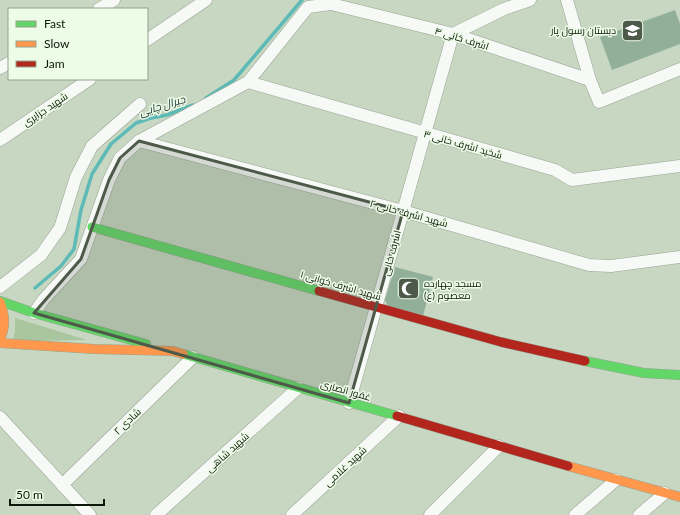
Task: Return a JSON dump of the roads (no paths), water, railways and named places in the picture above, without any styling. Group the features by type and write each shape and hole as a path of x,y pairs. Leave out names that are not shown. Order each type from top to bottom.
{"street":[{"path":"101,8 114,0"},
{"path":"148,39 206,0"},
{"path":"453,34 504,9 530,0"},
{"path":"566,0 590,80 599,102 680,69"},
{"path":"34,313 44,299 81,258 109,180 120,158 139,142 248,82 308,7 331,2"},
{"name":"اشرف خانی ۴","path":"331,2 453,34 590,80"},
{"name":"اشرف خانی","path":"349,403 453,34"},
{"name":"شهید جزایری","path":"0,140 89,80"},
{"name":"شخید اشرف خانی ۳","path":"248,82 555,170 572,180 680,166"},
{"path":"0,287 41,255 60,228 76,177 92,146 140,104"},
{"name":"شهید اشرف خانی ۲","path":"139,142 403,211 589,265 611,266 680,257"},
{"name":"شهید اشرف خوانی ۱","path":"92,227 501,342 601,365 644,373 680,374"},
{"path":"0,302 34,313 173,351"},
{"path":"0,302 4,310 3,333 0,339"},
{"name":"غفور انصاری","path":"0,343 94,349 173,351 616,480 680,497"},
{"name":"شادی ۲","path":"62,485 193,357"},
{"name":"شهید شاهی","path":"156,515 298,388"},
{"name":"شهید غلامی","path":"292,515 399,416"},
{"path":"0,417 90,515"},
{"path":"430,515 499,446"},
{"path":"575,515 616,480"},
{"path":"639,515 665,493"}],"waterway":[{"name":"جیرال چایی","path":"206,98 234,80 302,0"},
{"name":"جیرال چایی","path":"35,288 61,266 74,249 81,210 92,174 111,144 136,123 167,115 193,105"}],"place":[{"name":"دبستان رسول پار","path":"632,30"},
{"name":"مسجد چهارده معصوم (ع)","path":"409,289"}]}
